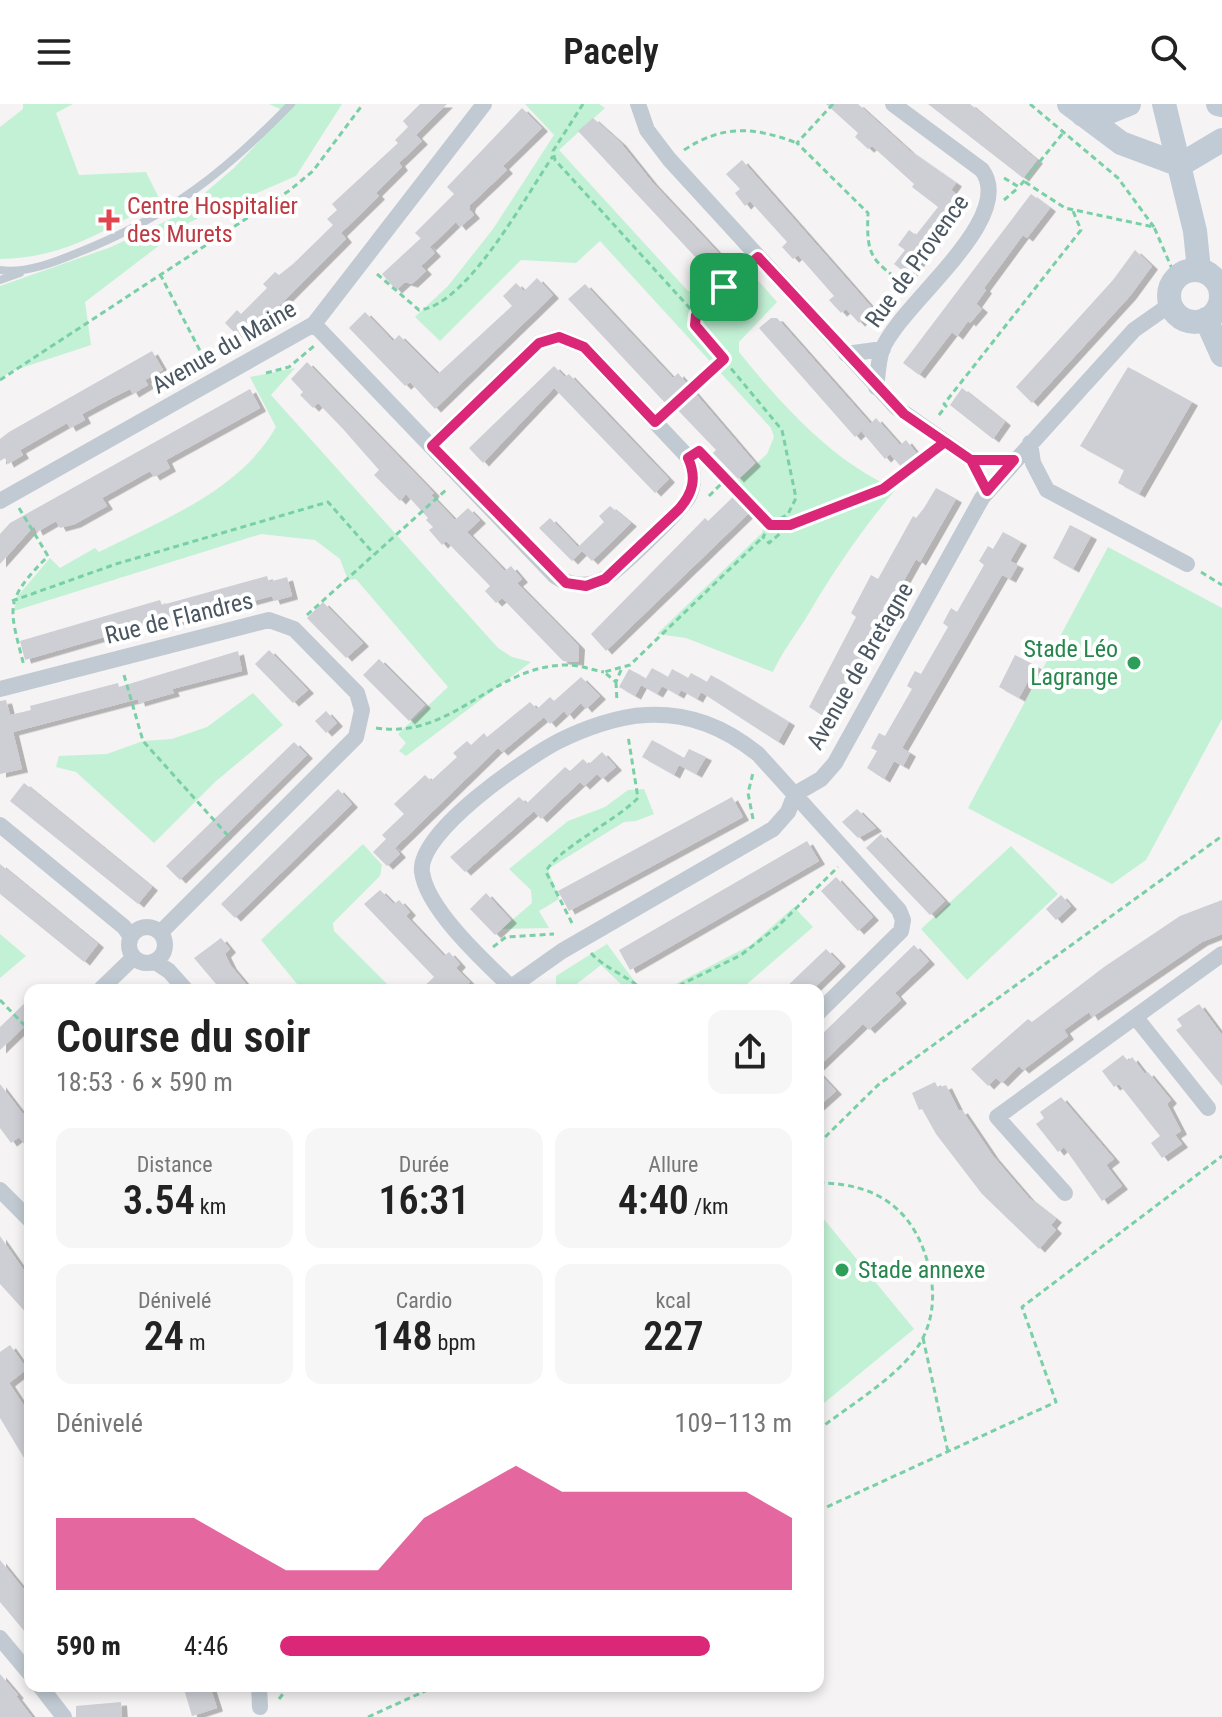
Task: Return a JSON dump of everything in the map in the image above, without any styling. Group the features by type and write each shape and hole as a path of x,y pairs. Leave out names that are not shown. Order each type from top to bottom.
{"main road":[{"path":"1070,121 1107,113 1129,104"},
{"path":"1164,104 1195,231 1187,274 1170,291 1171,304 1190,321 1206,319 1218,308 1221,291 1213,277 1187,274"},
{"path":"1070,121 1180,165"},
{"path":"1180,165 1222,140"},
{"path":"1206,319 1222,355"}],"street":[{"name":"Avenue du Maine","path":"6,498 314,324 484,104"},
{"path":"638,104 647,130 669,159 897,408 971,460 987,491"},
{"name":"Rue de Provence","path":"876,387 883,349 984,216 990,199 989,181 976,164 893,104"},
{"name":"Avenue de Bretagne","path":"518,984 581,940 762,836 788,812 795,794 821,779 835,763 987,491 1134,330 1171,304"},
{"path":"314,324 555,576 566,583 586,586 605,579 688,498 694,469 688,458 584,347 559,337 539,343 432,446"},
{"name":"Rue de Provence","path":"846,354 883,349"},
{"path":"1030,443 1033,463 1047,490 1187,564"},
{"path":"971,460 1014,460"},
{"name":"Rue de Flandres","path":"0,689 269,620 294,629"},
{"path":"161,932 346,749 361,725 362,710 357,693 294,629"},
{"path":"507,984 432,902 421,867 425,853 495,781 560,741 625,719 671,715 703,720 732,734 758,754 899,910 903,920 901,931 824,1007"},
{"path":"0,825 124,927 131,937"},
{"path":"144,927 161,932 165,949 154,961 143,963 134,957 129,947 131,937 144,927"},
{"path":"1065,1193 997,1117 1137,1019 1222,954"},
{"path":"106,984 134,957"},
{"path":"154,961 181,984"},
{"path":"1137,1019 1208,1108"},
{"path":"3,1198 24,1215"},
{"path":"0,1638 24,1667"},
{"path":"45,1692 64,1717"},
{"path":"259,1692 260,1707"}],"lane":[{"path":"0,280 52,264 123,235 170,210 222,171 291,104"},
{"path":"0,270 52,264"}],"path":[{"path":"0,380 290,190 323,159 363,104"},
{"path":"362,261 413,306 419,310 431,307 477,271 553,156 583,104"},
{"path":"797,143 833,104"},
{"path":"1030,104 1070,121 1118,178 1187,274"},
{"path":"989,181 1007,177 1019,187 1070,121"},
{"path":"669,159 702,138 730,131 761,130 797,143 868,213 867,248 879,264 922,297"},
{"path":"553,156 696,315"},
{"path":"1025,182 1054,203 1073,211 1154,227"},
{"path":"927,431 946,406 944,404 1081,230 1073,211"},
{"path":"604,672 616,682 621,670 763,537 770,525 788,514 796,498 782,430 695,325 696,315 758,257"},
{"path":"160,274 216,380"},
{"path":"655,422 724,359"},
{"path":"763,537 769,543 790,525 883,489 945,442"},
{"path":"688,458 699,451 770,525 790,525"},
{"path":"294,629 453,484"},
{"path":"6,498 48,556 20,584 12,601 27,682"},
{"path":"12,601 116,564 328,502 374,554"},
{"path":"1187,564 1222,585"},
{"path":"119,657 143,741 242,850"},
{"path":"361,725 401,732 416,730 453,714 495,687 545,668 568,665 604,672 621,670"},
{"path":"625,719 638,798 621,816 560,854 546,872 581,940 599,962 626,975 636,984"},
{"path":"758,754 747,806 762,836"},
{"path":"824,1138 878,1085 1222,836"},
{"path":"682,984 741,955 777,927 849,856"},
{"path":"483,956 506,937 558,933 581,940"},
{"path":"0,1000 24,1025"},
{"path":"824,1508 1056,1402 1022,1307 1222,1156"},
{"path":"824,1183 835,1183 881,1197 913,1224 923,1244 933,1288 933,1309 914,1352 824,1425"},
{"path":"922,1336 948,1452"},
{"path":"368,1717 423,1692"}],"green space":[{"path":"23,104 73,104 56,113 79,175 146,172 160,200 102,232 65,248 45,254 0,259 0,127 23,109"},
{"path":"269,104 342,104 296,176 190,222 85,302 91,345 9,372 0,381 0,286 111,247 179,215 234,168 287,112"},
{"path":"525,104 599,104 605,108 559,150 688,291 698,291 739,259 777,302 739,342 739,352 791,411 830,448 873,478 896,489 839,565 773,672 686,638 657,634 762,533 764,522 730,487 767,454 774,437 771,428 600,241 576,263 521,260 440,341 415,317 448,286 493,229 554,135"},
{"path":"295,368 271,395 498,648 512,657 531,662 406,756 399,751 406,743 398,734 448,687 356,579 348,580 340,559 315,540 261,534 14,611 17,597 50,558 60,568 95,548 99,552 198,502 242,469 276,427 250,377"},
{"name":"Stade Léo Lagrange","path":"1108,547 1222,608 1222,719 1146,860 1112,884 968,808"},
{"path":"253,693 283,725 215,782 154,843 76,772 56,767 59,756 107,754 143,741 172,739 207,727"},
{"path":"644,789 654,814 624,822 548,869 559,899 539,911 549,928 502,929 532,903 531,890 509,869 568,821 605,807 628,790"},
{"path":"363,844 382,865 380,876 333,923 334,931 387,984 297,984 261,940"},
{"path":"1011,846 1058,894 967,980 921,929"},
{"path":"794,907 813,927 747,984 676,984 751,945"},
{"path":"0,934 26,956 0,978"},
{"path":"607,944 637,984 621,984 601,965 577,984 556,984 556,976"},
{"name":"Stade annexe","path":"824,1219 914,1329 824,1403"}],"building":[{"path":"420,104 447,104 416,135 422,141 399,163 402,167 376,193 379,196 341,233 346,239 256,329 251,325 239,337 225,323 237,310 241,314 267,288 263,284 275,272 279,275 293,264 333,225 327,219 337,210 332,204 398,143 395,140 408,127 403,121"},
{"path":"826,104 858,104 910,151 956,183 951,190 963,200 909,276 894,264 905,250 898,245 909,230 916,235 938,207 912,187 914,184 872,146 868,149 855,137 858,133"},
{"path":"928,104 970,104 1037,160 1023,178"},
{"path":"522,108 542,128 503,166 507,170 470,205 469,209 474,215 460,227 456,222 430,247 415,233 454,194 447,187"},
{"path":"593,118 620,142 652,182 727,262 712,275 578,131"},
{"path":"742,160 874,310 859,323 846,309 841,313 829,300 834,296 798,255 793,259 782,247 787,242 750,201 745,206 735,193 740,189 726,174"},
{"path":"1031,194 1050,208 1027,238 1023,235 984,288 986,290 976,304 982,309 957,336 952,332 919,375 903,363"},
{"path":"421,238 435,253 421,266 426,271 412,284 405,282 396,290 382,274"},
{"path":"1135,250 1152,266 1130,296 1032,403 1016,387 1113,280"},
{"path":"537,278 553,295 435,409 410,382 405,386 349,328 365,312 393,341 399,335 438,374 512,306 503,296 516,283 524,291"},
{"path":"585,284 673,378 678,373 755,463 738,479 713,453 716,450 670,402 667,405 568,299"},
{"path":"771,318 777,318 870,423 855,437 759,328"},
{"path":"152,351 163,370 145,380 148,385 133,394 130,389 82,414 85,420 70,428 67,423 20,450 23,455 8,464 5,458 0,461 0,439 9,432"},
{"path":"307,362 434,493 431,495 455,520 468,508 480,520 467,532 505,571 511,566 522,579 517,583 579,646 578,662 563,661 502,598 496,603 485,591 490,586 446,541 442,545 429,530 433,527 426,520 428,518 406,494 400,501 374,475 379,470 343,429 318,403 313,408 300,395 303,392 291,379"},
{"path":"554,366 565,377 569,374 669,479 655,493 554,388 483,463 469,448"},
{"path":"1128,367 1192,402 1139,494 1118,483 1124,470 1080,446"},
{"path":"962,388 1005,422 993,439 950,405"},
{"path":"250,389 260,408 166,460 170,468 154,477 150,471 102,498 107,506 75,524 60,528 56,521 37,532 34,526 0,564 0,534 10,523"},
{"path":"876,418 900,445 895,450 906,440 918,455 903,469 890,454 885,459 862,432"},
{"path":"936,488 956,499 920,562 916,559 828,719 809,707 856,617 851,613 871,575 878,579 913,516 916,518"},
{"path":"734,496 750,512 606,651 591,634 705,518 708,521"},
{"path":"610,506 631,523 592,561 582,551 572,561 539,528 550,518 578,547 604,522 599,516"},
{"path":"1070,525 1091,536 1073,569 1053,558"},
{"path":"1003,532 1021,542 1010,561 1018,565 1010,579 1002,575 902,748 910,753 903,766 894,761 884,779 867,768 877,751 871,748 879,733 885,736 912,689 907,686 915,671 921,674 948,627 943,623 951,608 957,612 984,565 979,561 988,546 993,549"},
{"path":"267,576 269,582 287,577 292,596 274,601 272,596 167,624 166,619 25,660 20,641 160,600 162,605"},
{"path":"323,602 363,643 346,658 307,618"},
{"path":"269,650 308,690 293,703 255,664"},
{"path":"238,651 242,671 172,689 174,693 139,703 138,699 13,732 22,769 0,774 0,701 6,700 10,715 31,710 30,706 118,683 119,687"},
{"path":"1015,655 1036,666 1019,698 999,687"},
{"path":"379,659 425,705 409,721 363,675"},
{"path":"652,668 668,677 672,669 688,678 691,673 707,682 711,675 789,722 778,742 701,692 697,699 681,690 678,695 662,686 657,694 641,685 635,696 619,687 629,669 645,678 642,685"},
{"path":"581,677 600,696 586,709 581,703 568,716 564,711 550,724 544,717 502,752 498,748 395,848 382,835 404,814 394,804 425,775 431,781 457,757 453,753 467,741 471,745 484,733 487,737 530,702 537,709 550,697 554,701"},
{"path":"326,711 337,723 326,733 315,721"},
{"path":"652,740 684,758 689,749 706,757 696,774 679,765 674,775 642,757"},
{"path":"294,742 307,755 180,880 166,866"},
{"path":"602,752 616,767 602,779 597,774 584,786 580,782 541,819 534,811 465,872 450,857 519,797 526,804 565,767 570,771 583,759 596,772 589,764"},
{"path":"24,783 152,887 138,904 10,801"},
{"path":"338,789 352,804 235,918 221,904"},
{"path":"732,797 743,817 569,911 558,891"},
{"path":"857,809 876,828 858,838 842,822"},
{"path":"881,834 945,901 930,915 866,848"},
{"path":"386,839 400,854 387,866 373,852"},
{"path":"807,841 819,861 630,970 619,950"},
{"path":"0,864 98,944 84,962 0,894"},
{"path":"836,877 873,917 858,931 821,891"},
{"path":"380,890 394,904 399,900 410,912 406,916 444,956 449,952 460,964 456,968 470,982 426,984 434,977 364,904"},
{"path":"486,893 511,920 495,935 470,909"},
{"path":"1061,895 1071,906 1056,920 1046,909"},
{"path":"1222,900 1222,934 1202,942 1092,1017 1089,1012 1064,1030 1068,1036 1023,1070 1019,1066 1002,1083 996,1078 988,1086 971,1069 1028,1019 1032,1022 1104,967 1180,916"},
{"path":"221,938 230,949 225,954 231,966 246,984 216,984 194,958"},
{"path":"914,945 929,961 895,993 901,1000 869,1030 863,1024 824,1061 824,1032"},
{"path":"826,949 840,963 818,984 789,984"},
{"path":"24,1004 24,1027 0,1050 0,1027"},
{"path":"1199,1004 1222,1035 1222,1086 1176,1030 1182,1026 1177,1019"},
{"path":"1123,1055 1128,1061 1132,1057 1145,1074 1148,1072 1171,1100 1167,1104 1181,1131 1175,1135 1182,1144 1162,1158 1151,1143 1160,1136 1119,1084 1114,1087 1102,1071"},
{"path":"824,1078 836,1091 824,1102"},
{"path":"935,1082 938,1088 946,1085 959,1111 962,1110 993,1156 1029,1198 1056,1219 1051,1225 1056,1230 1039,1249 982,1194 936,1134 922,1109 919,1110 912,1093"},
{"path":"0,1084 24,1113 24,1144 19,1137 11,1143 0,1128"},
{"path":"1061,1097 1114,1159 1106,1165 1122,1186 1102,1201 1064,1147 1058,1152 1036,1124 1044,1118 1040,1112"},
{"path":"0,1236 24,1270 24,1310 0,1284"},
{"path":"10,1345 24,1365 24,1371 9,1383 24,1406 24,1458 0,1418 0,1352"},
{"path":"0,1560 24,1590 24,1631 0,1602"},
{"path":"0,1674 18,1695 32,1717 0,1717"},
{"path":"185,1692 212,1692 217,1708 192,1716"},
{"path":"121,1702 122,1717 76,1717 76,1706"}],"place":[{"name":"Centre Hospitalier des Murets","path":"109,220"},
{"name":"Stade Léo Lagrange","path":"1134,663"},
{"name":"Stade annexe","path":"842,1270"}],"route":[{"path":"724,287 696,315 695,325 724,359 655,422 584,347 571,339 559,337 539,343 432,446 555,576 566,583 586,586 605,579 679,509 688,498 693,483 694,469 688,458 699,451 770,525 790,525 883,489 945,442 971,460 987,491 1014,460 971,460 945,442 927,431 904,414 758,257 724,287"}]}
